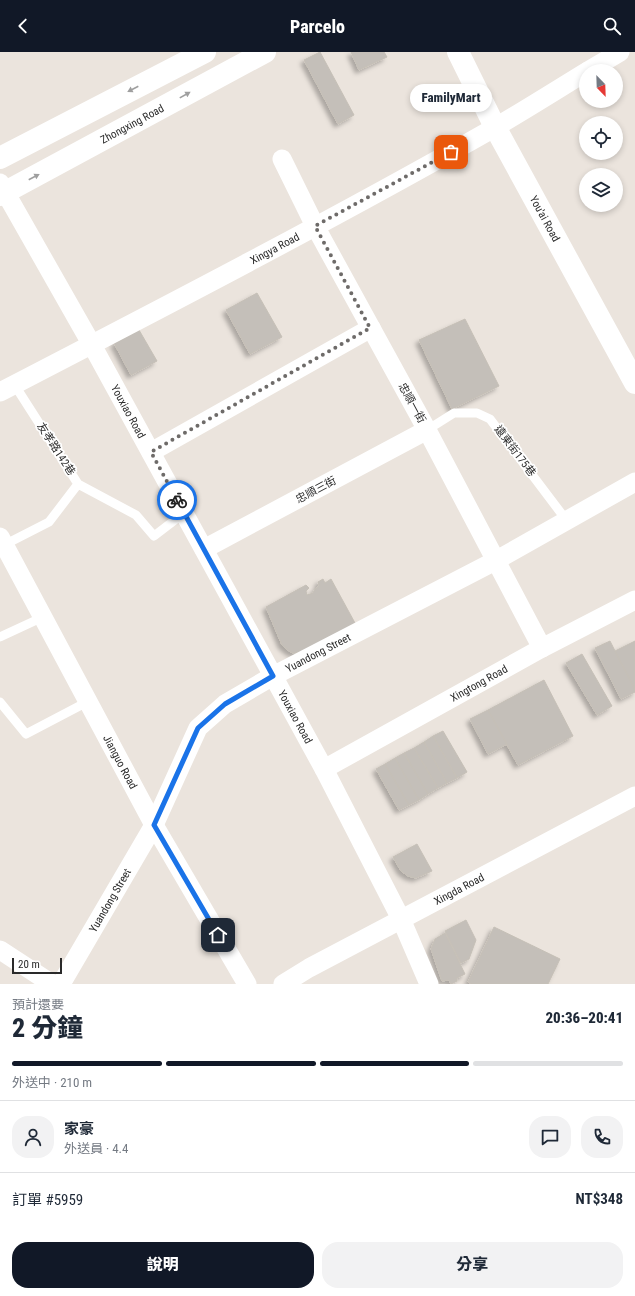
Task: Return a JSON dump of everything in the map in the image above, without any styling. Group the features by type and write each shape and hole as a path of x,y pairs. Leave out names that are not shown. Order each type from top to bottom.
{"street":[{"path":"0,158 205,52"},
{"name":"Zhongxing Road","path":"2,190 265,52"},
{"name":"You'ai Road","path":"458,52 495,127 635,383"},
{"name":"Xingya Road","path":"600,64 620,52"},
{"name":"Xingya Road","path":"7,388 92,345 315,226 495,127 579,77"},
{"name":"忠順一街","path":"282,159 315,226 427,430 542,648"},
{"name":"Youxiao Road","path":"2,190 92,345 324,769 401,919 429,984"},
{"path":"151,452 370,328"},
{"name":"忠順三街","path":"204,549 427,430"},
{"name":"Yuandong Street","path":"61,984 154,825 198,728 225,704 273,676 495,561 635,482"},
{"name":"Jianguo Road","path":"2,541 89,701 154,825 247,984"},
{"name":"Xingtong Road","path":"324,769 542,648 635,600"},
{"name":"Xingda Road","path":"284,984 308,968 635,796"},
{"path":"0,950 52,984"}],"lane":[{"name":"友孝路142巷","path":"7,388 78,484 136,515 154,536 184,513"},
{"name":"遠東街175巷","path":"427,430 454,413 477,413 490,419 567,520"},
{"path":"2,541 49,522 78,484"},
{"path":"0,637 43,617"},
{"path":"0,702 26,734 89,701"}],"building":[{"path":"320,52 354,115 338,124 304,60"},
{"path":"351,52 384,52 387,57 359,70"},
{"path":"257,293 282,337 250,354 226,310"},
{"path":"465,319 499,386 452,409 419,340"},
{"path":"139,330 157,361 131,375 114,343"},
{"path":"323,579 325,583 331,579 355,623 330,638 301,652 293,653 282,645 266,607 306,585 309,588 306,591 307,595 313,593 319,586 318,582"},
{"path":"610,641 635,690 635,692 621,699 595,648"},
{"path":"635,641 635,690 615,651"},
{"path":"582,654 612,706 597,715 566,663"},
{"path":"544,680 573,736 518,765 488,710"},
{"path":"488,710 507,744 488,754 470,719"},
{"path":"443,731 467,772 457,778 433,736"},
{"path":"433,736 457,778 447,783 424,742"},
{"path":"424,742 447,783 438,788 414,748"},
{"path":"414,748 438,788 428,794 404,753"},
{"path":"404,753 428,794 419,800 395,758"},
{"path":"395,758 419,800 409,805 385,764"},
{"path":"385,764 409,805 399,810 376,769"},
{"path":"417,844 432,871 416,878 408,876 401,871 393,857"},
{"path":"466,920 476,940 469,959 461,963 445,931"},
{"path":"494,927 560,959 548,984 472,984 468,982"},
{"path":"445,933 465,974 457,978 457,981 451,984 449,980 442,981 431,949 435,939"}],"way so far":[{"path":"177,500 151,452 370,328 315,226 451,152"}],"place":[{"name":"FamilyMart","path":"451,152"}],"route":[{"path":"177,500 273,676 225,704 198,728 154,825 218,935"}]}
